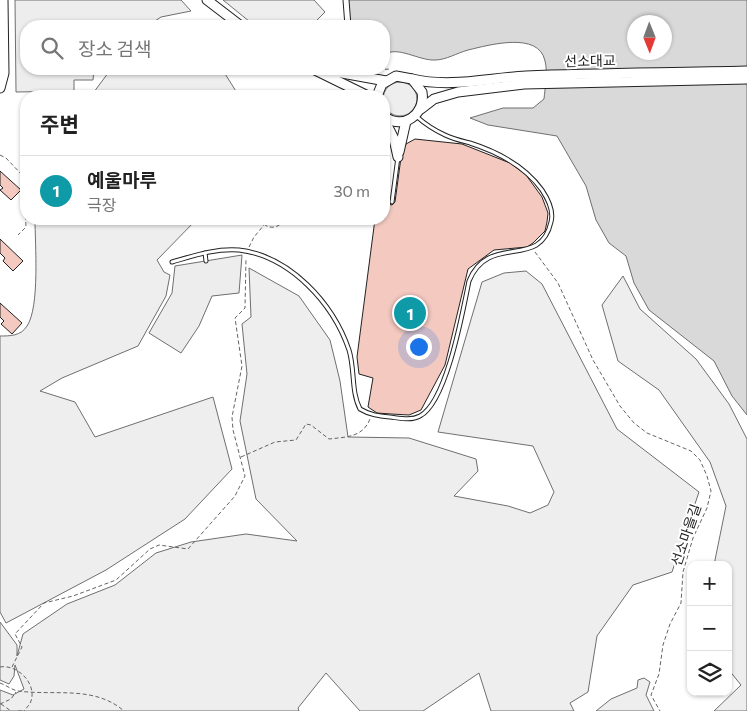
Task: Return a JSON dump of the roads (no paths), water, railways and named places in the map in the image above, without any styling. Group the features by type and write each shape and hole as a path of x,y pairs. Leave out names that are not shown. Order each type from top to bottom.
{"street":[{"path":"0,88 4,73 3,0"},
{"path":"207,0 233,20"},
{"path":"346,0 348,20"},
{"name":"선소대교","path":"524,80 747,71"},
{"path":"325,75 356,90"},
{"path":"357,75 386,81 402,76 429,83 524,80"},
{"path":"412,79 422,92 418,112"},
{"name":"선소대교","path":"524,80 747,79"},
{"path":"390,120 406,121 434,99 458,92 524,80"},
{"path":"379,90 386,81"},
{"path":"398,157 406,121"},
{"path":"390,131 398,157"}],"lane":[{"path":"172,262 205,253 226,250 248,252 275,262 309,287 336,321 350,353 360,409 372,415 409,419 422,415 427,410 451,363 469,281 474,270 484,261 501,252 524,251 533,248 546,233 552,218 548,199 535,180 507,159 470,143 446,136 418,112"},
{"path":"392,202 398,157"},
{"path":"205,253 206,261"}],"place":[{"name":"예울마루","path":"410,313"}]}
